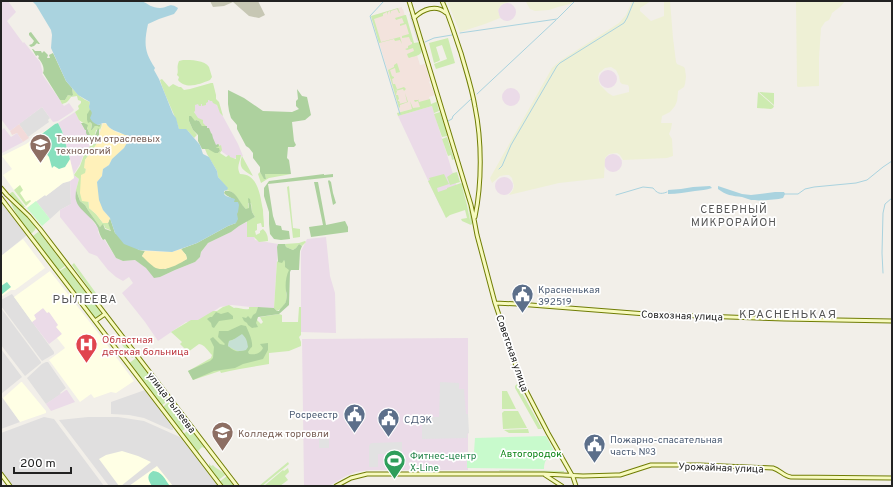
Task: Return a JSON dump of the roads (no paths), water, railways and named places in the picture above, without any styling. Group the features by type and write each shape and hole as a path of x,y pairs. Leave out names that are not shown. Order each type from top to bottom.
{"main road":[{"path":"409,1 474,219"},
{"path":"442,1 453,27 476,108 479,130 480,162 474,219"},
{"path":"414,18 421,11 435,8 443,10 448,14"},
{"name":"улица Рылеева","path":"1,188 40,229 237,486"},
{"name":"улица Рылеева","path":"1,198 221,486"},
{"name":"Советская улица","path":"474,219 495,304 523,387 572,475 576,486"},
{"name":"Совхозная улица","path":"495,304 518,304 646,314 892,322"},
{"path":"95,321 105,314"},
{"name":"Урожайная улица","path":"336,486 351,478 367,474 544,474 616,476 647,466 685,465 773,468 787,477 892,478"},
{"path":"1,474 10,486"},
{"path":"544,474 562,486"}],"water":[{"path":"32,1 142,1 157,8 163,8 171,5 178,8 174,14 148,24 146,37 147,52 176,118 179,129 186,129 200,145 203,154 209,157 217,171 218,177 228,188 224,191 224,194 235,199 234,202 238,202 238,219 236,223 197,243 172,252 139,250 124,244 115,233 110,218 103,210 99,200 97,182 102,176 103,169 109,165 112,159 124,148 129,137 112,129 106,123 98,125 90,118 92,112 89,107 90,102 78,95 66,81 51,48 51,30"},
{"path":"710,186 712,188 706,190 668,194 668,190"},
{"path":"718,186 742,194 751,195 784,192 785,194 783,198 780,199 751,200 726,194 718,189"}],"waterway":[{"path":"384,1 370,16 400,114"},
{"path":"460,33 557,19 575,1"},
{"path":"499,169 502,166 511,145 557,66 624,23 634,1"},
{"path":"477,94 556,20"},
{"path":"425,42 434,38 452,35"},
{"path":"448,121 452,119 453,116 471,99"},
{"path":"784,194 798,194 805,189 814,187 856,183 867,180 892,161"},
{"path":"616,195 643,187 653,188 657,192 661,193 667,192"},
{"path":"883,273 883,213 885,204 892,198"}],"place":[{"name":"Техникум отраслевых технологий","path":"40,164"},
{"name":"Красненькая 392519","path":"523,314"},
{"name":"Областная детская больница","path":"87,364"},
{"name":"Росреестр","path":"354,434"},
{"name":"СДЭК","path":"388,438"},
{"name":"Колледж торговли","path":"223,452"},
{"name":"Пожарно-спасательная часть №3","path":"594,464"},
{"name":"Фитнес-центр X-Line","path":"394,480"}],"district":[{"name":"СЕВЕРНЫЙ МИКРОРАЙОН","path":"734,215"},
{"name":"РЫЛЕЕВА","path":"85,299"},
{"name":"КРАСНЕНЬКАЯ","path":"788,314"}],"park label":[{"name":"Автогородок","path":"531,453"}]}
